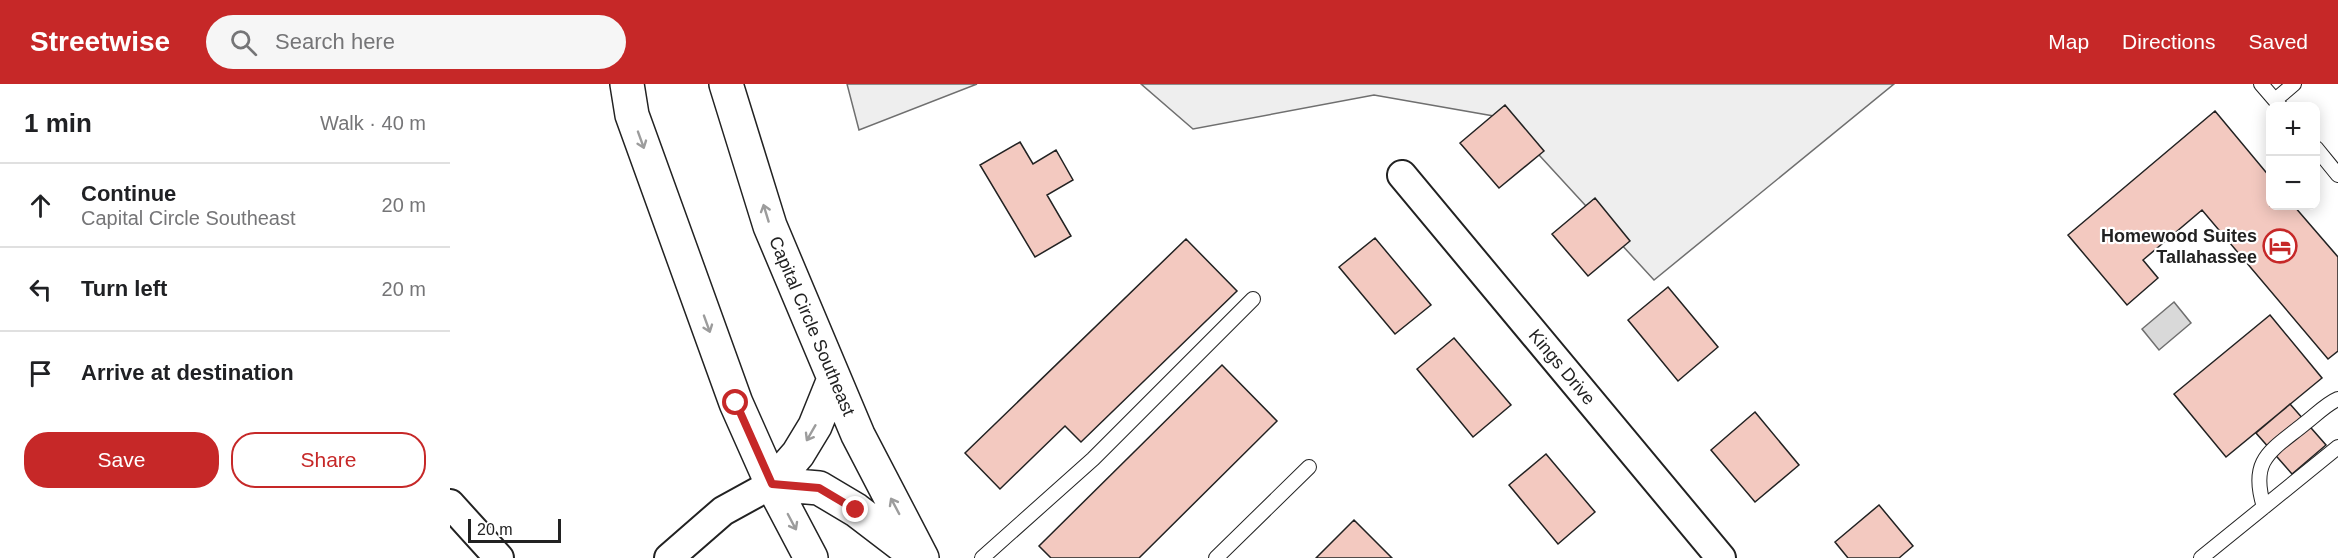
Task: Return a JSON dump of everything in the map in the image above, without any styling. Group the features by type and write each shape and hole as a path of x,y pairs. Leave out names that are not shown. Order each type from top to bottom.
{"main road":[{"path":"627,84 632,115 736,403 772,484 811,558"},
{"name":"Capital Circle Southeast","path":"726,84 770,226 858,435 921,558"},
{"path":"772,484 798,454 815,426 834,379"},
{"path":"772,484 819,488 856,510 921,558"}],"street":[{"name":"Kings Drive","path":"1402,176 1721,558"},
{"path":"669,558 723,511 772,484"},
{"path":"450,504 499,558"}],"lane":[{"path":"2261,84 2277,102"},
{"path":"2279,102 2294,84"},
{"path":"2320,153 2338,175"},
{"path":"982,558 1093,459 1253,299"},
{"path":"2264,507 2259,492 2259,473 2266,455 2338,399"},
{"path":"2201,558 2338,447"},
{"path":"1216,558 1309,467"}],"shaded area":[{"path":"847,84 977,84 859,130"},
{"path":"1141,84 1894,84 1654,280 1505,118 1374,95 1193,129"},
{"path":"2174,302 2191,323 2159,350 2142,329"}],"building":[{"path":"1505,105 1544,151 1499,188 1460,143"},
{"name":"Homewood Suites Tallahassee","path":"2215,111 2266,172 2266,210 2297,210 2338,257 2338,351 2328,359 2202,210 2143,260 2158,278 2127,305 2068,235"},
{"path":"1020,142 1033,164 1056,150 1073,180 1047,195 1071,236 1035,257 980,165"},
{"path":"1595,198 1630,241 1588,276 1552,234"},
{"path":"1375,238 1431,305 1395,334 1339,267"},
{"path":"1186,239 1237,291 1081,442 1065,426 1000,489 965,453"},
{"path":"1668,287 1718,347 1678,381 1628,320"},
{"path":"2270,315 2322,378 2226,457 2174,394"},
{"path":"1454,338 1511,405 1473,437 1417,369"},
{"path":"1222,365 1277,421 1139,558 1051,558 1039,546"},
{"path":"2290,404 2326,445 2292,474 2256,433"},
{"path":"1755,412 1799,465 1755,502 1711,450"},
{"path":"1546,454 1595,512 1558,544 1509,485"},
{"path":"1879,505 1913,546 1899,558 1848,558 1835,542"},
{"path":"1354,520 1392,558 1316,558"}],"place":[{"name":"Homewood Suites Tallahassee","path":"2280,246"}],"route":[{"path":"736,403 772,484 819,488 856,510"}]}
